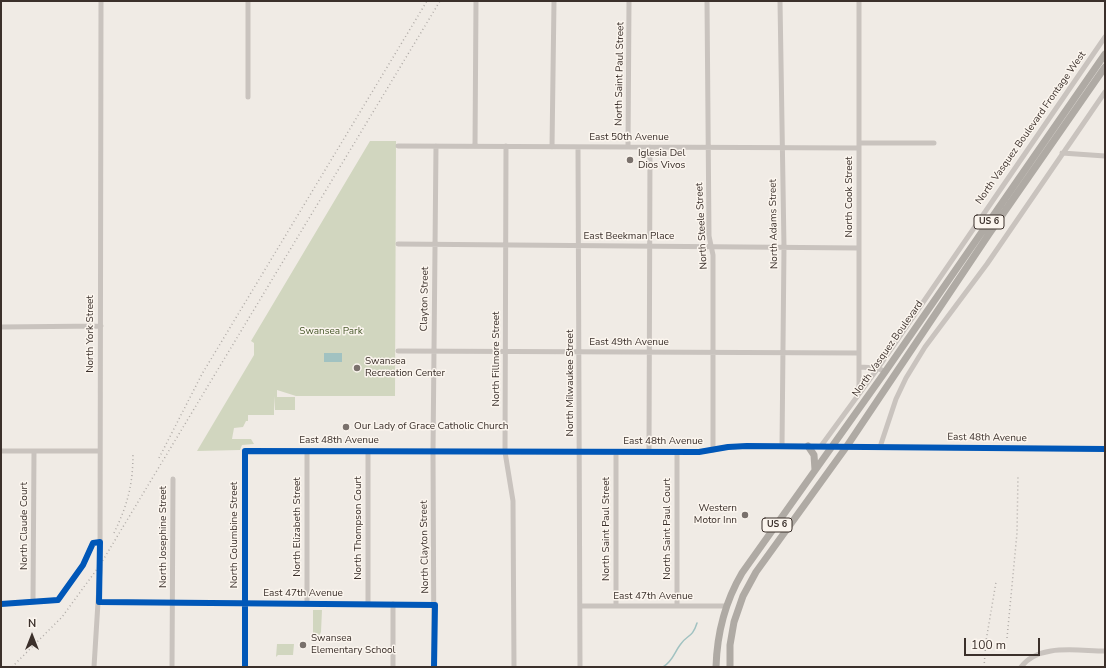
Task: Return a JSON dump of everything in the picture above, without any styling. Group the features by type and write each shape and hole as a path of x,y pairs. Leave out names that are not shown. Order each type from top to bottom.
{"highway":[{"name":"North Vasquez Boulevard","path":"716,667 719,633 726,606 742,573 885,372 1105,54"},
{"name":"North Vasquez Boulevard","path":"730,667 733,626 746,588 761,564 846,446 998,220 1105,67"},
{"path":"808,446 814,455 815,470"}],"street":[{"name":"North York Street","path":"94,667 99,602 100,542 101,1"},
{"path":"248,1 248,97"},
{"path":"475,146 476,1"},
{"path":"552,147 554,1"},
{"name":"North Saint Paul Street","path":"628,147 629,1"},
{"name":"North Steele Street","path":"707,1 709,236 713,255 713,450"},
{"name":"North Adams Street","path":"780,1 784,247 782,446"},
{"name":"North Cook Street","path":"859,1 859,392"},
{"name":"North Vasquez Boulevard Frontage West","path":"821,446 878,368 1105,37"},
{"path":"880,447 896,399 925,347 986,264 1105,92"},
{"name":"East 50th Avenue","path":"398,146 782,148 934,143"},
{"name":"Clayton Street","path":"433,452 436,146"},
{"name":"North Fillmore Street","path":"506,146 505,452 513,501 514,667"},
{"name":"North Milwaukee Street","path":"578,147 580,667"},
{"path":"649,452 650,147"},
{"path":"1062,153 1105,156"},
{"name":"East Beekman Place","path":"398,244 859,248"},
{"path":"1,327 101,326"},
{"name":"East 49th Avenue","path":"398,351 859,353"},
{"path":"859,367 878,368 885,372"},
{"name":"East 48th Avenue","path":"245,451 702,452 732,446 1105,449"},
{"path":"1,451 100,451"},
{"name":"North Claude Court","path":"33,601 34,451"},
{"name":"North Columbine Street","path":"245,451 245,667"},
{"name":"North Elizabeth Street","path":"306,451 307,604"},
{"name":"North Thompson Court","path":"368,451 368,604"},
{"name":"North Clayton Street","path":"433,452 434,667"},
{"name":"North Saint Paul Street","path":"616,452 616,606"},
{"name":"North Saint Paul Court","path":"677,452 677,606"},
{"name":"North Josephine Street","path":"172,667 173,479"},
{"path":"1,604 26,603 33,601 55,601 60,599 83,565 93,543 100,542"},
{"name":"East 47th Avenue","path":"99,602 434,604"},
{"path":"393,604 393,667"},
{"name":"East 47th Avenue","path":"580,606 726,606"},
{"path":"1021,667 1028,658 1049,651 1105,651"}],"green space":[{"name":"Swansea Park","path":"370,141 396,141 395,396 296,396 277,390 277,397 295,397 295,410 275,410 274,396 274,415 248,415 248,421 246,421 243,427 234,428 232,439 251,439 254,444 242,445 240,450 197,451 254,355 254,343 251,341"},
{"path":"313,610 322,610 321,632 319,636 313,636"},
{"path":"277,644 294,644 293,655 278,655 276,657"}],"water":[{"path":"324,353 342,353 342,362 324,362"}],"waterway":[{"path":"663,667 671,660 678,648 693,632 697,623"}],"railway":[{"path":"159,458 202,374 427,1"},
{"path":"12,667 62,617 100,565 440,1"},
{"path":"114,533 123,513 129,494 133,453"},
{"path":"1007,638 1017,533 1018,475"},
{"path":"984,667 986,641 996,582"}],"cycle path":[{"path":"245,667 245,451 699,452 728,447 747,446 1105,449"},
{"path":"1,604 58,600 83,565 93,543 100,542 99,602 435,605 434,667"}],"place":[{"name":"Iglesia Del Dios Vivos","path":"630,160"},
{"name":"Swansea Recreation Center","path":"357,368"},
{"name":"Our Lady of Grace Catholic Church","path":"346,427"},
{"name":"Western Motor Inn","path":"745,515"},
{"name":"Swansea Elementary School","path":"303,645"}]}
